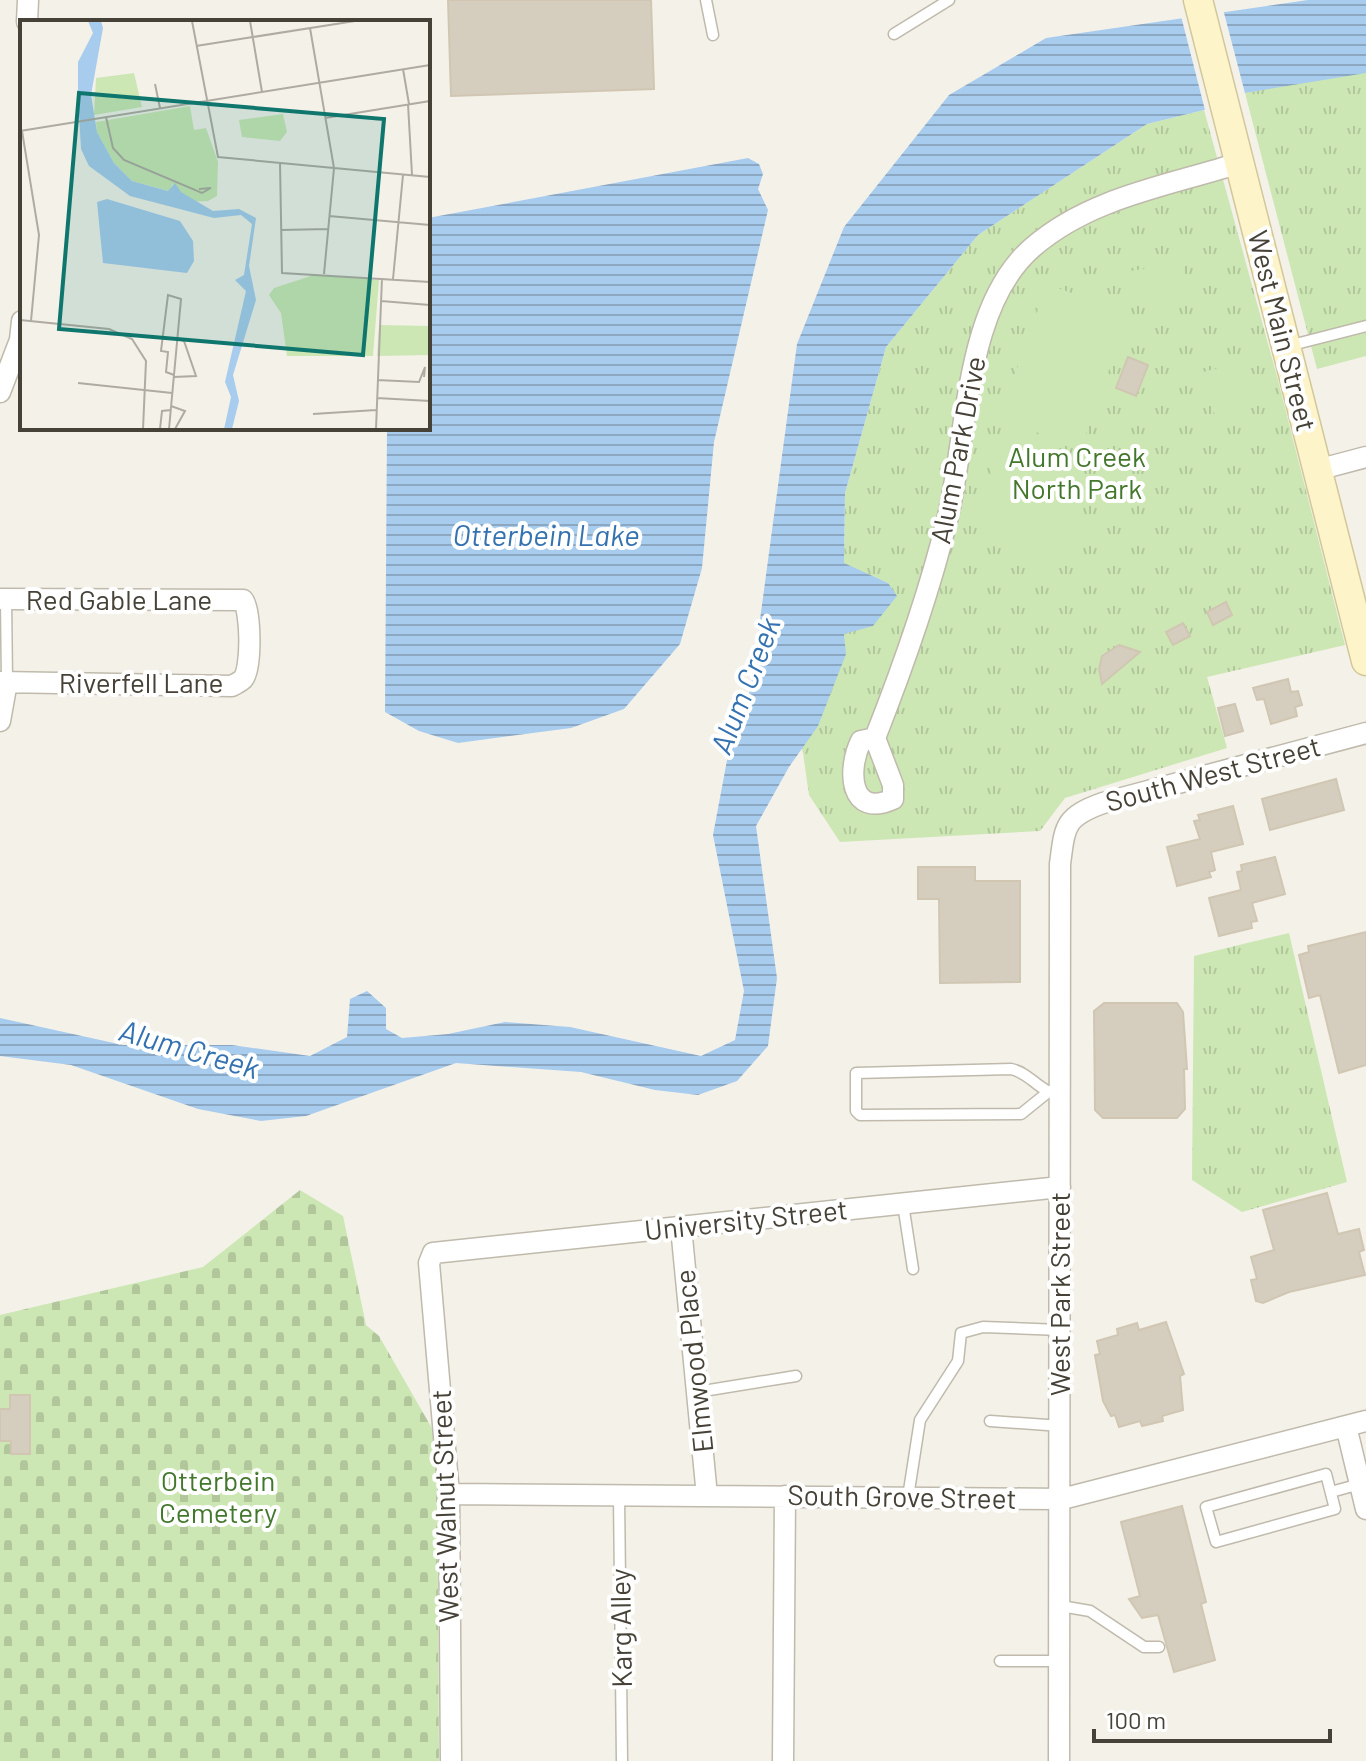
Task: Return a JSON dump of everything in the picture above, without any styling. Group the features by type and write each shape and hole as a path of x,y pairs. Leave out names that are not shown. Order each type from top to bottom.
{"main road":[{"name":"West Main Street","path":"1198,0 1366,661"}],"street":[{"path":"27,20 28,0"},
{"name":"Alum Park Drive","path":"875,738 908,655 948,517 974,356 999,292 1030,249 1063,224 1236,150"},
{"path":"0,392 20,340"},
{"path":"1317,470 1366,457"},
{"name":"Red Gable Lane","path":"3,599 243,600 249,611 248,643"},
{"name":"Riverfell Lane","path":"3,682 232,686 243,679 247,670 248,643"},
{"path":"0,721 3,682"},
{"name":"South West Street","path":"1065,827 1073,816 1103,803 1366,733"},
{"name":"West Park Street","path":"1059,1761 1062,1499 1060,1187 1054,1093 1060,864 1065,827"},
{"name":"University Street","path":"433,1253 1060,1187"},
{"name":"Elmwood Place","path":"681,1227 707,1496"},
{"name":"West Walnut Street","path":"433,1253 429,1263 449,1494 451,1761"},
{"path":"1356,1424 1360,1484 1366,1509"},
{"name":"South Grove Street","path":"449,1494 1062,1499 1356,1424"},
{"path":"783,1761 785,1496"}],"lane":[{"path":"706,0 713,35"},
{"path":"894,34 949,0"},
{"path":"1286,346 1366,326"},
{"path":"3,599 3,682"},
{"path":"1011,1069 1022,1072 1054,1093 1021,1114 860,1115 856,1111 856,1073 1011,1069"},
{"path":"903,1204 913,1269"},
{"path":"908,1497 920,1420 958,1361 961,1333 983,1327 1060,1330"},
{"path":"697,1392 796,1376"},
{"path":"990,1421 1061,1426"},
{"path":"1326,1474 1331,1492 1335,1509 1216,1542 1206,1507 1326,1474"},
{"path":"1331,1492 1360,1484"},
{"name":"Karg Alley","path":"619,1495 622,1761"},
{"path":"1061,1606 1090,1611 1144,1647 1159,1647"},
{"path":"1000,1661 1061,1661"}],"green space":[{"path":"1358,71 1366,73 1366,356 1317,369 1245,93"},
{"name":"Alum Creek North Park","path":"1204,110 1278,380 1345,645 1207,677 1227,748 1065,798 1040,831 840,842 809,795 791,669 888,583 844,564 845,493 886,347 978,235 1147,124"},
{"path":"1183,262 1189,294 1136,303 1130,271"},
{"path":"1047,284 1129,314 1081,448 999,419"},
{"path":"1242,362 1253,406 1215,416 1203,372"},
{"path":"1031,444 1064,460 1077,501 1077,525 1058,564 982,543 993,450"},
{"path":"1289,933 1347,1182 1242,1212 1192,1180 1194,956"},
{"name":"Otterbein Cemetery","path":"300,1190 343,1216 366,1325 379,1336 437,1437 439,1761 0,1761 0,1315 203,1267"}],"water":[{"name":"Alum Creek","path":"1308,0 1366,0 1366,73 1245,93 1204,110 1147,124 978,235 886,347 845,493 844,563 888,583 897,596 873,626 844,634 846,654 818,726 789,767 756,826 777,978 768,1046 737,1081 698,1095 655,1090 581,1072 456,1063 306,1116 261,1121 198,1109 71,1065 0,1056 0,1018 123,1045 232,1045 310,1056 347,1037 350,999 367,991 386,1008 386,1029 402,1038 448,1034 505,1022 570,1027 701,1056 735,1040 744,991 713,835 728,755 751,687 797,344 844,227 949,95 1046,38"},
{"name":"Otterbein Lake","path":"748,158 759,164 763,174 758,189 768,210 714,442 702,568 680,644 624,709 571,728 458,743 419,731 385,712 387,430 430,430 430,218"}],"pier":[{"path":"1223,9 1246,97 1206,114 1181,16"}],"building":[{"path":"448,0 651,0 654,89 451,96"},
{"path":"1128,357 1148,365 1136,396 1116,388"},
{"path":"1226,602 1232,615 1213,625 1207,612"},
{"path":"1183,623 1190,636 1173,645 1166,632"},
{"path":"1119,645 1140,652 1102,684 1099,669 1102,656"},
{"path":"1288,679 1291,692 1298,691 1302,705 1295,707 1297,716 1271,724 1264,699 1257,700 1253,688"},
{"path":"1235,704 1243,731 1225,736 1218,708"},
{"path":"1336,779 1344,810 1270,830 1262,799"},
{"path":"1233,806 1243,844 1211,852 1215,870 1209,872 1211,877 1177,886 1167,847 1200,839 1194,821 1200,820 1198,815"},
{"path":"1275,857 1285,894 1252,903 1257,921 1251,922 1252,928 1219,936 1209,898 1241,890 1237,872 1242,871 1241,865"},
{"path":"918,867 975,867 975,881 1020,881 1020,982 940,983 939,899 918,899"},
{"path":"1366,932 1366,1065 1339,1073 1320,995 1309,998 1299,955 1309,952 1308,946"},
{"path":"1104,1003 1177,1003 1183,1012 1187,1069 1184,1069 1185,1109 1177,1118 1103,1118 1095,1110 1094,1011"},
{"path":"1327,1193 1338,1234 1359,1229 1364,1250 1359,1252 1365,1275 1289,1292 1263,1303 1256,1301 1251,1280 1257,1279 1251,1257 1274,1250 1263,1210"},
{"path":"1166,1322 1184,1374 1180,1376 1183,1410 1162,1416 1163,1421 1142,1426 1140,1421 1119,1427 1115,1415 1111,1416 1103,1401 1095,1355 1100,1354 1097,1341 1118,1335 1117,1329 1137,1323 1139,1330"},
{"path":"10,1395 30,1395 30,1454 11,1454 11,1441 0,1441 0,1409 10,1409"},
{"path":"1182,1506 1206,1602 1201,1604 1215,1660 1174,1672 1158,1615 1142,1618 1129,1599 1140,1596 1121,1522"}]}
